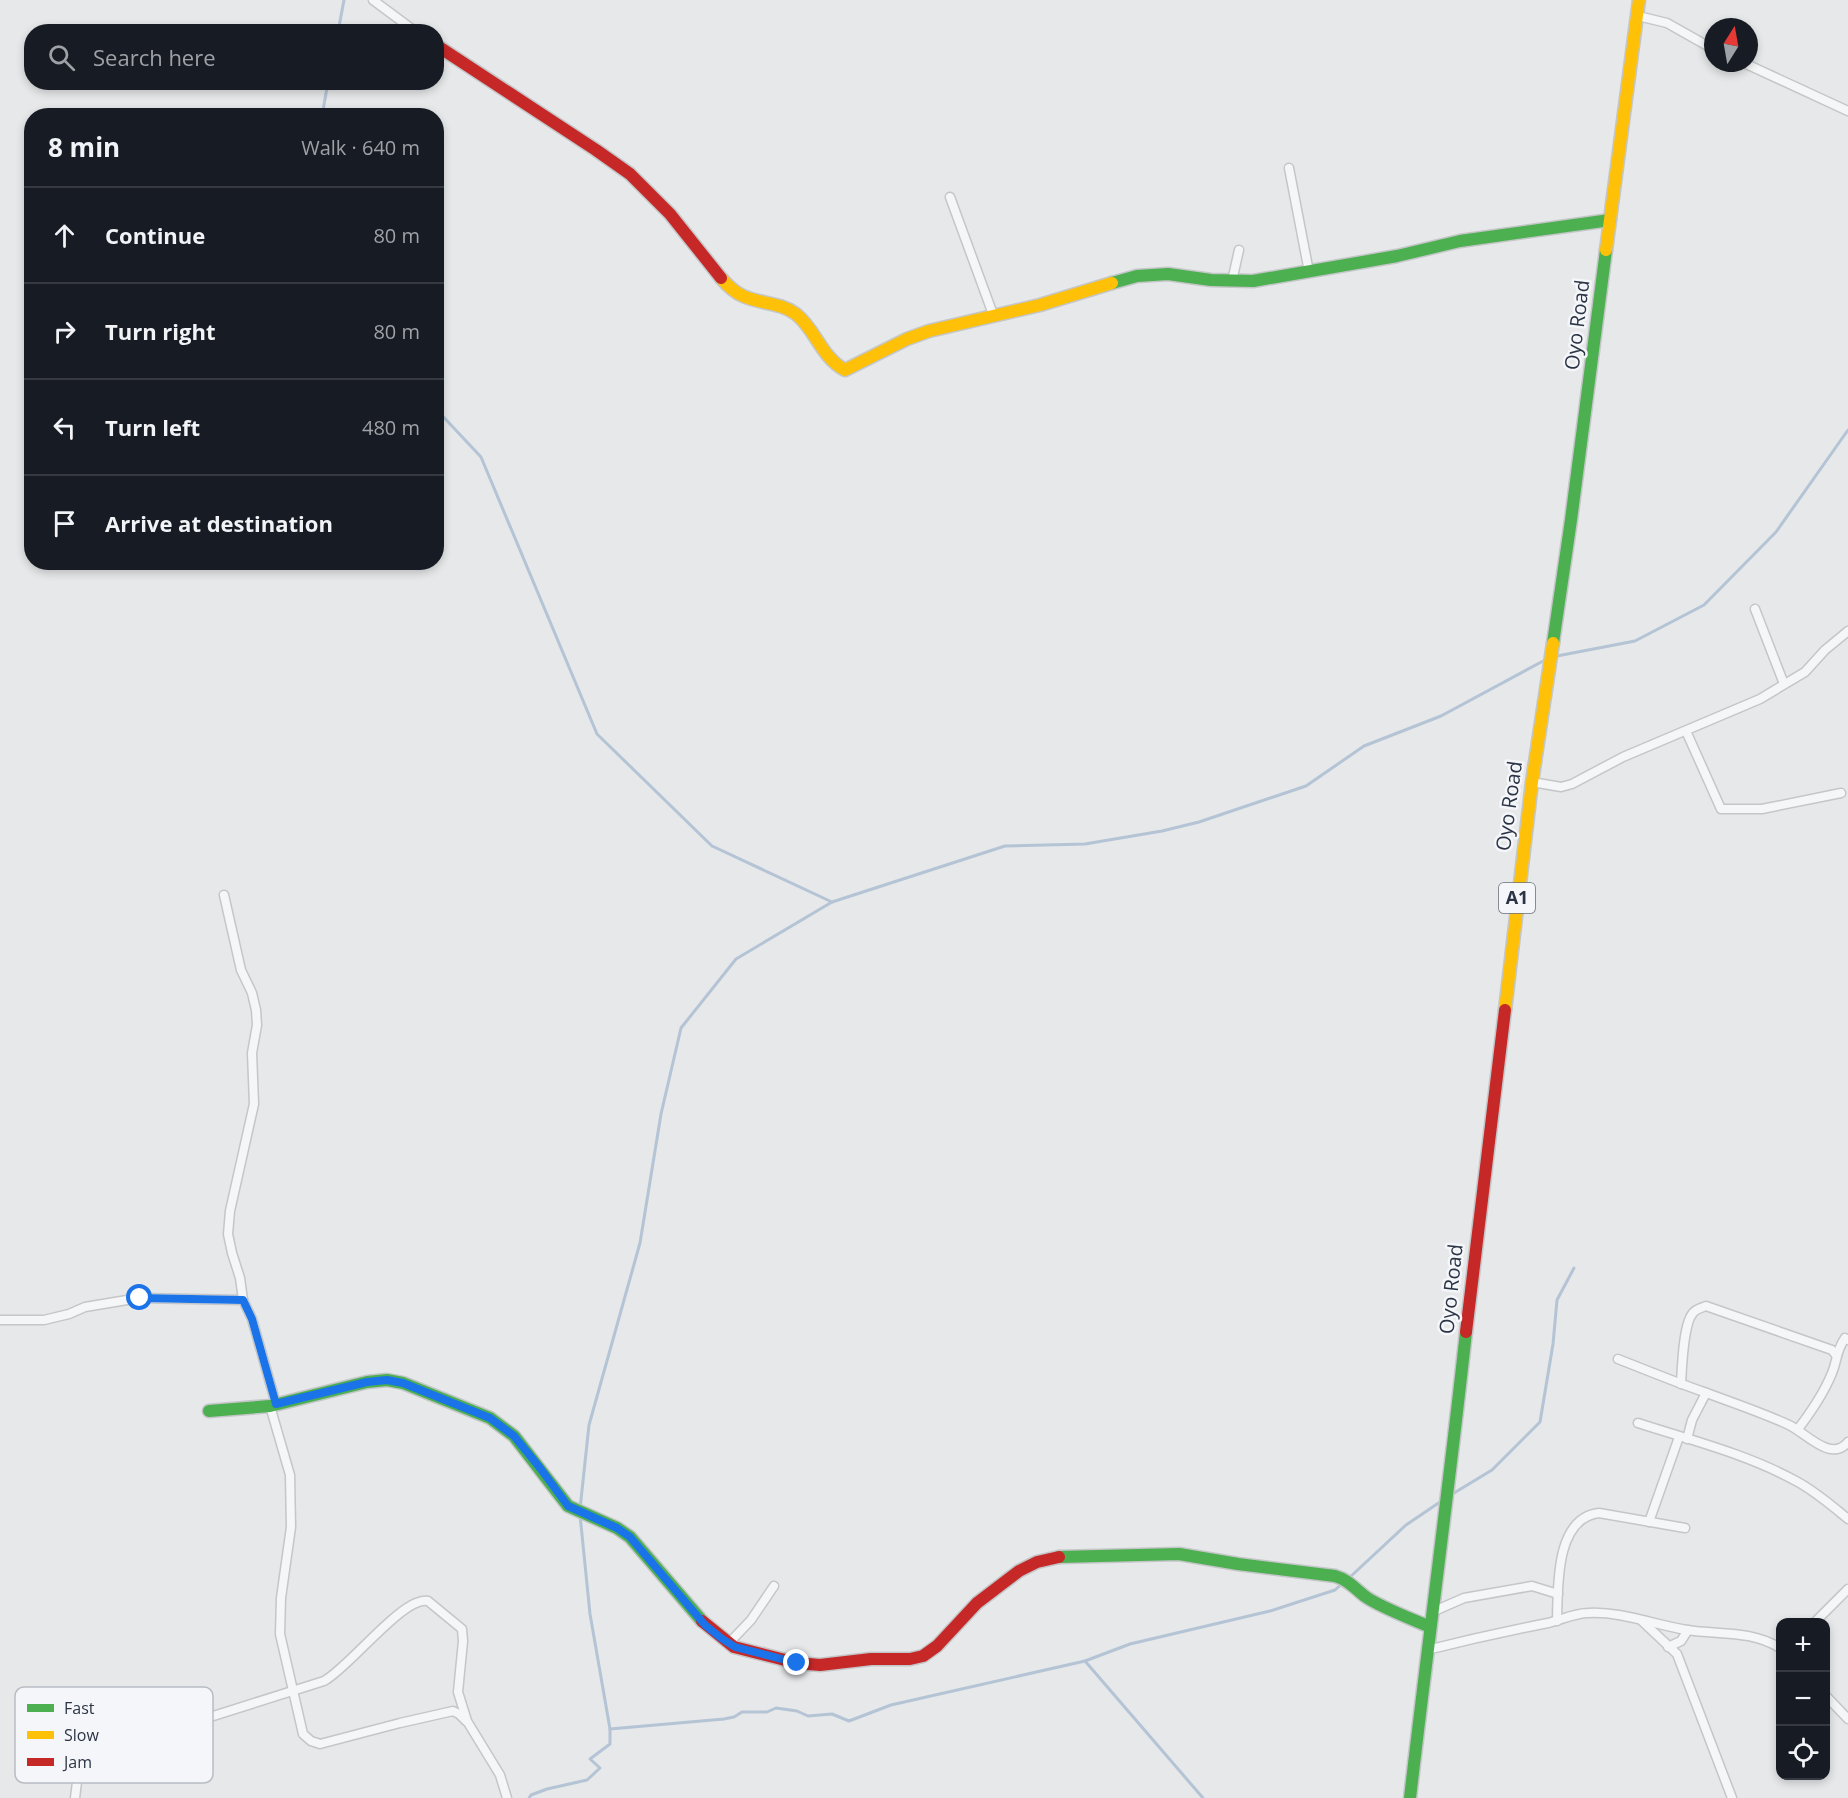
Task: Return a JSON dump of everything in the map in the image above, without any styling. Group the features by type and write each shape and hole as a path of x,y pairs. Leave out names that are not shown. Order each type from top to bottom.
{"main road":[{"name":"Oyo Road","path":"1410,1798 1448,1497 1476,1238 1532,783 1571,519 1640,0"},
{"path":"444,50 606,157 638,181 666,209 723,281 737,293 752,300 783,305 795,312 809,325 826,355 836,367 844,370 907,339 929,331 994,317 1145,274 1253,281 1397,256 1460,241 1610,220"},
{"path":"209,1411 273,1405 367,1382 387,1380 403,1383 490,1418 514,1436 568,1506 617,1528 630,1537 705,1625 735,1647 797,1663 820,1665 923,1656 937,1646 977,1603 1019,1570 1057,1557 1179,1554 1349,1582 1366,1597 1430,1628"}],"street":[{"path":"373,0 405,24"},
{"path":"1638,16 1667,24 1704,44"},
{"path":"1758,69 1848,111"},
{"path":"1289,168 1309,272"},
{"path":"950,197 994,317"},
{"path":"1232,281 1239,250"},
{"path":"1755,609 1784,684"},
{"path":"1532,783 1560,787 1572,784 1623,757 1760,699 1805,672 1825,650 1848,631"},
{"path":"1686,730 1721,809 1762,809 1841,793"},
{"path":"224,895 241,970 252,993 257,1025 252,1053 254,1104 230,1211 228,1234 240,1278 243,1300 252,1319 290,1475 290,1549 279,1620 280,1634 303,1734 311,1741 320,1743 453,1711 467,1721"},
{"path":"0,1320 44,1320 69,1314 85,1307 140,1298 243,1300"},
{"path":"1681,1384 1683,1350 1691,1315 1706,1306 1832,1350 1836,1355"},
{"path":"1798,1429 1821,1395 1845,1338 1848,1340"},
{"path":"1618,1359 1681,1384 1755,1409 1798,1429 1808,1438 1829,1448 1841,1448 1848,1442"},
{"path":"1649,1522 1683,1438 1706,1393"},
{"path":"1638,1424 1729,1453 1795,1480 1824,1499 1848,1519"},
{"path":"1557,1621 1560,1565 1566,1543 1577,1521 1587,1515 1599,1513 1685,1528"},
{"path":"729,1643 751,1620 774,1586"},
{"path":"1432,1612 1464,1598 1532,1586 1558,1594"},
{"path":"1820,1618 1848,1589"},
{"path":"213,1716 333,1676 412,1604 423,1600 428,1601 462,1629 458,1692 467,1721 500,1775 507,1798"},
{"path":"1427,1650 1585,1613 1599,1613 1688,1630 1755,1636 1776,1645"},
{"path":"1642,1621 1677,1654 1732,1798"},
{"path":"1668,1647 1681,1641 1688,1630"},
{"path":"1830,1700 1848,1719"},
{"path":"75,1798 77,1783"}],"waterway":[{"path":"340,24 344,0"},
{"path":"323,108 327,90"},
{"path":"444,418 481,457 597,734 712,846 832,902"},
{"path":"1557,656 1635,641 1704,605 1776,532 1848,430"},
{"path":"580,1509 589,1425 640,1243 661,1114 681,1028 736,959 832,902 1005,846 1085,844 1162,831 1199,822 1306,786 1364,746 1441,716 1545,660"},
{"path":"1454,1493 1492,1470 1540,1422 1553,1344 1557,1300 1574,1268"},
{"path":"1349,1578 1406,1525 1443,1500"},
{"path":"529,1798 547,1789 587,1780 600,1768 590,1759 610,1744 610,1729 590,1614 580,1515"},
{"path":"610,1729 724,1719 742,1712 767,1712 776,1708 797,1711 808,1716 832,1714 849,1721 891,1705 1085,1661 1130,1644 1270,1611 1335,1590 1344,1582"},
{"path":"1085,1661 1203,1798"}],"traffic: fast":[{"path":"1112,283 1137,276 1168,274 1211,280 1253,281 1397,256 1460,241 1610,220"},
{"path":"1553,643 1606,250"},
{"path":"1410,1798 1466,1332"},
{"path":"209,1411 270,1406 367,1382 387,1380 403,1383 490,1418 514,1436 568,1506 617,1528 630,1537 702,1621"},
{"path":"1059,1557 1179,1554 1335,1576 1348,1582 1379,1605 1430,1627"}],"traffic: slow":[{"path":"1606,250 1639,0"},
{"path":"721,278 743,296 783,307 796,314 803,320 830,358 845,370 907,339 929,331 1040,305 1112,283"},
{"path":"1505,1010 1532,782 1553,643"}],"traffic: jam":[{"path":"444,50 630,174 670,214 721,278"},
{"path":"1466,1332 1505,1010"},
{"path":"702,1621 734,1647 797,1663 820,1665 871,1659 910,1659 923,1656 937,1646 977,1603 1019,1571 1037,1562 1059,1557"}],"route":[{"path":"140,1298 243,1300 252,1319 276,1404 367,1382 387,1380 403,1383 490,1418 514,1436 568,1506 617,1528 630,1537 705,1625 721,1638 735,1647 797,1663"}]}
